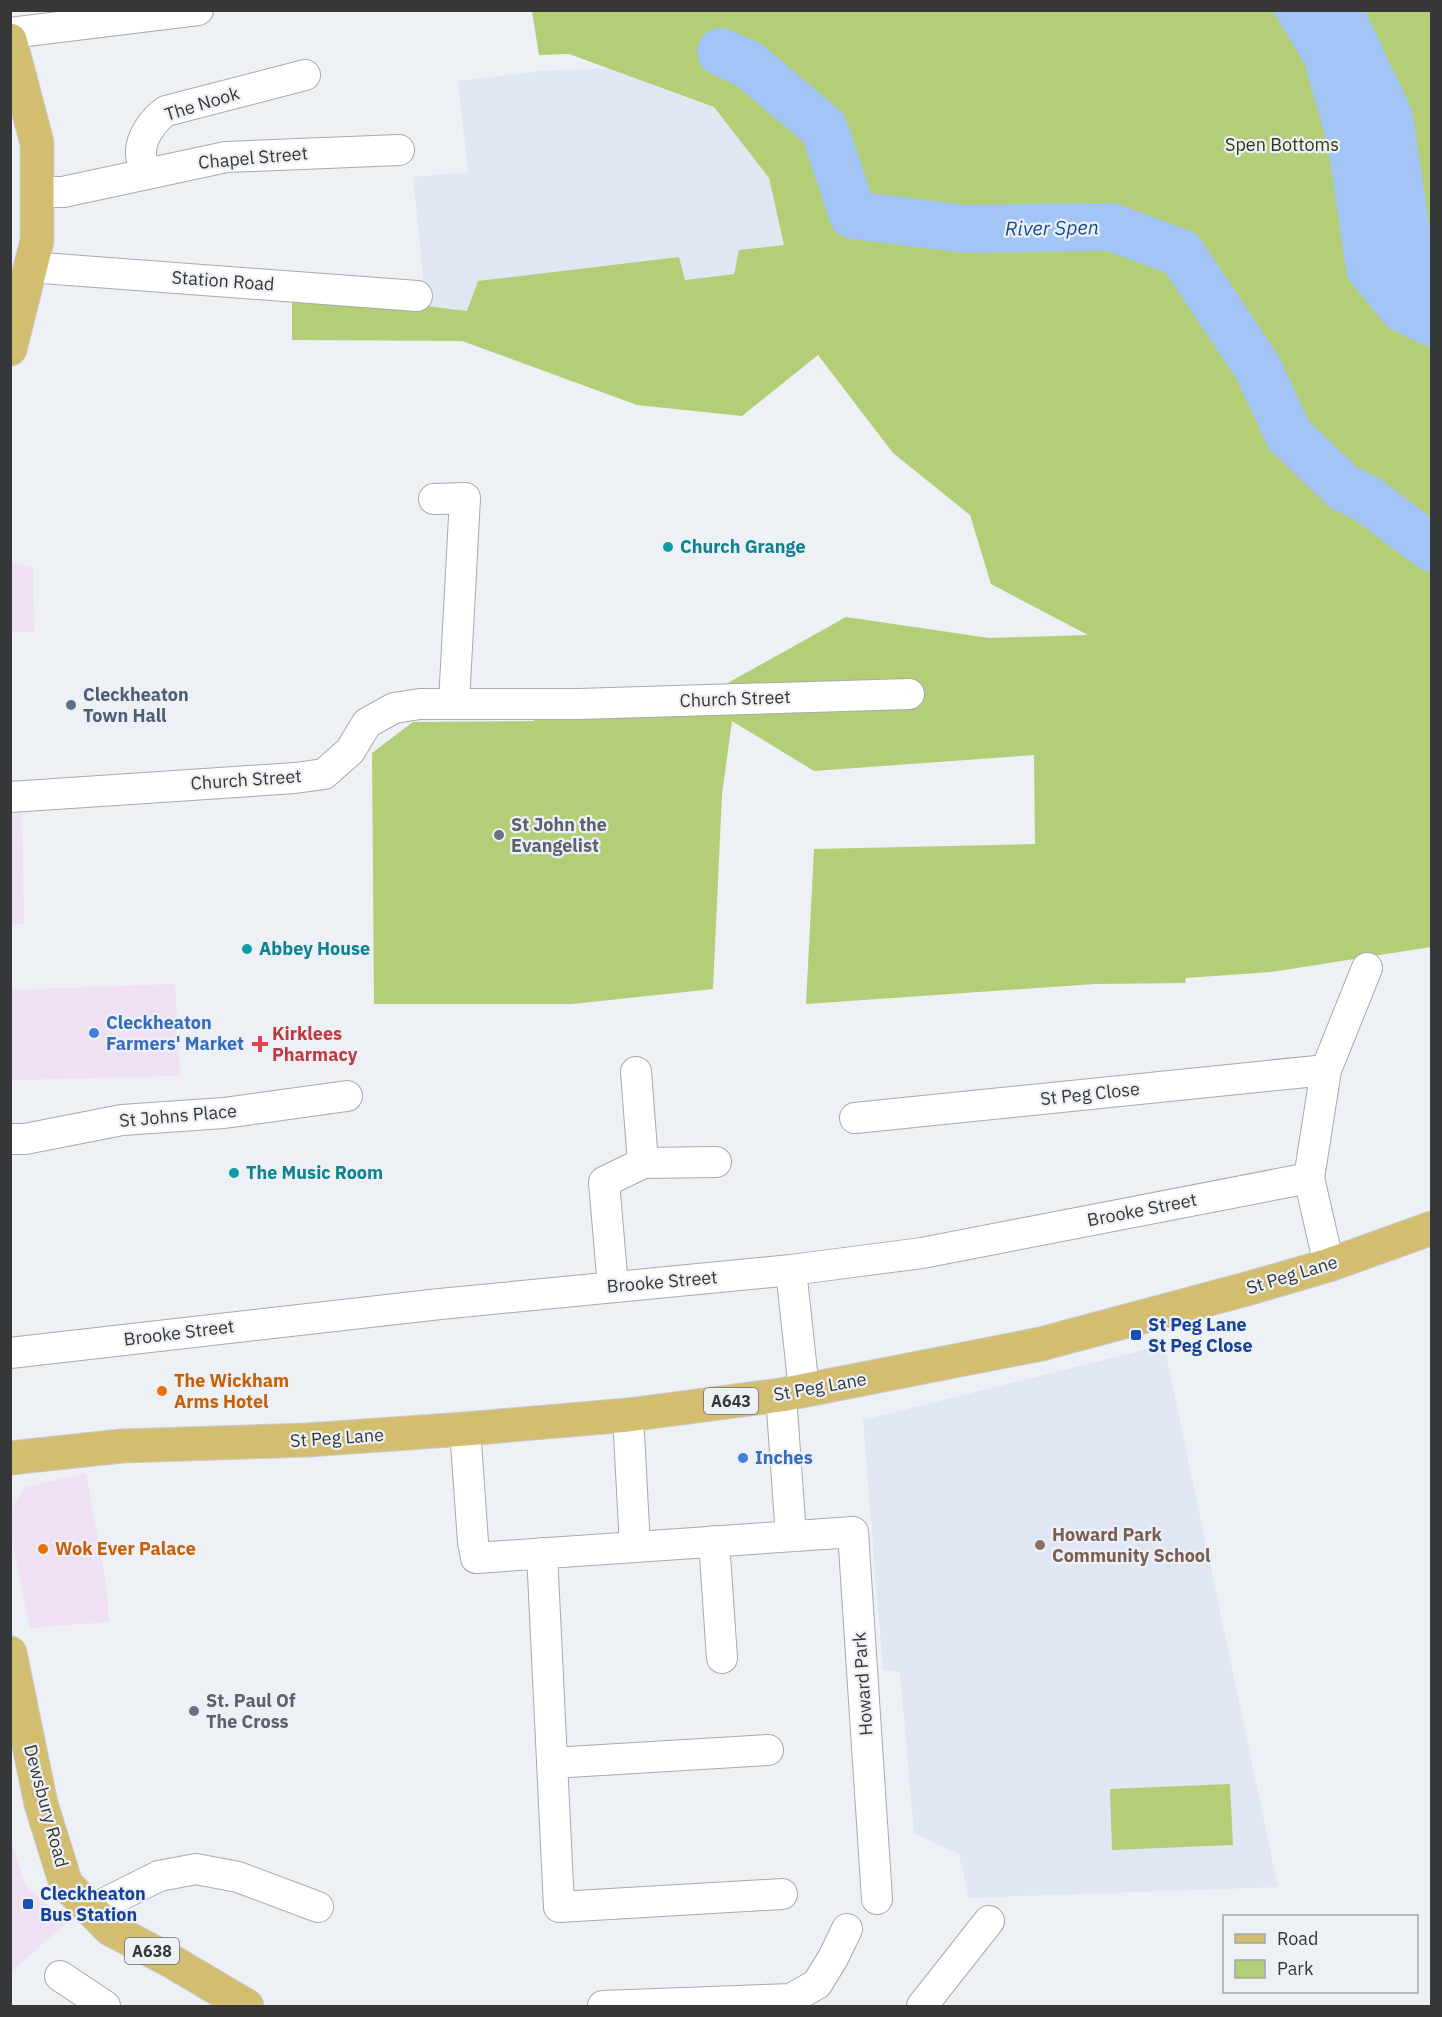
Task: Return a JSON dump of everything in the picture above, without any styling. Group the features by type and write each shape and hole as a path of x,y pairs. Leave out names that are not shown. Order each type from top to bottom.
{"main road":[{"path":"10,40 37,143 38,192 37,242 10,349"},
{"name":"St Peg Lane","path":"10,1458 123,1446 307,1440 465,1429 628,1415 793,1392 1041,1344 1250,1288 1329,1264 1431,1228"},
{"name":"Dewsbury Road","path":"10,1653 41,1804 66,1884 110,1929 171,1961 247,2007"}],"street":[{"path":"10,33 198,10"},
{"name":"The Nook","path":"146,174 141,154 142,146 159,115 166,111 305,75"},
{"name":"Chapel Street","path":"38,192 63,192 226,157 399,150"},
{"name":"Station Road","path":"29,267 417,296"},
{"path":"434,499 465,498 454,703"},
{"name":"Church Street","path":"10,797 295,778 324,774 350,751 367,723 394,708 420,704 578,704 909,694"},
{"path":"1329,1264 1309,1178 1326,1070 1367,969"},
{"name":"St Peg Close","path":"855,1118 1326,1070"},
{"path":"636,1072 644,1163"},
{"name":"St Johns Place","path":"10,1139 25,1139 122,1120 224,1113 346,1096"},
{"path":"614,1287 604,1182 644,1163 716,1162"},
{"name":"Brooke Street","path":"10,1353 428,1305 791,1270 922,1252 1309,1178"},
{"path":"791,1270 793,1392 791,1536"},
{"path":"628,1415 635,1547"},
{"name":"Howard Park","path":"465,1429 476,1558 853,1532 878,1899"},
{"path":"714,1542 722,1658"},
{"path":"542,1554 560,1907 782,1894"},
{"path":"552,1763 768,1750"},
{"path":"92,1910 159,1876 196,1869 238,1877 318,1907"},
{"path":"922,2007 989,1922"},
{"path":"603,2007 727,2004 791,1999 817,1984 847,1929"},
{"path":"60,1976 99,2005"}],"shaded area":[{"path":"608,68 714,107 769,178 784,245 739,250 734,274 685,280 679,257 468,311 426,306 413,177 468,172 458,81 541,71"},
{"path":"11,562 33,568 34,632 11,632"},
{"path":"10,813 22,813 24,924 11,925"},
{"name":"Cleckheaton Farmers' Market","path":"175,984 180,1076 11,1080 11,990"},
{"name":"Howard Park Community School","path":"1164,1345 1278,1887 969,1898 959,1854 914,1833 900,1672 883,1670 863,1420"},
{"path":"86,1473 106,1583 109,1622 30,1628 11,1535 11,1509 24,1488"},
{"name":"Cleckheaton Bus Station","path":"11,1841 25,1885 66,1923 11,1972"}],"green space":[{"name":"Spen Bottoms","path":"532,11 1431,11 1431,947 1271,972 1186,978 1185,983 1095,984 806,1004 814,849 1035,844 1034,755 814,771 732,721 722,794 713,989 572,1004 374,1004 372,753 413,722 534,721 535,697 726,684 846,617 989,638 1088,635 991,584 970,515 893,453 818,355 742,416 637,405 462,341 292,340 292,297 467,311 478,281 679,257 685,280 734,274 739,250 784,245 769,178 714,107 569,54 539,55"},
{"path":"1230,1784 1233,1845 1112,1850 1110,1789"}],"water":[{"path":"1365,10 1412,110 1431,236 1431,348 1388,328 1347,278 1328,147 1305,65 1273,11"}],"waterway":[{"name":"River Spen","path":"721,52 748,64 824,128 853,215 965,229 1111,227 1181,253 1258,368 1289,435 1344,488 1367,499 1432,548"}],"place":[{"name":"Church Grange","path":"668,547"},
{"name":"Cleckheaton Town Hall","path":"71,705"},
{"name":"St John the Evangelist","path":"499,835"},
{"name":"Abbey House","path":"247,949"},
{"name":"Cleckheaton Farmers' Market","path":"94,1033"},
{"name":"Kirklees Pharmacy","path":"260,1044"},
{"name":"The Music Room","path":"234,1173"},
{"name":"St Peg Lane St Peg Close","path":"1136,1335"},
{"name":"The Wickham Arms Hotel","path":"162,1391"},
{"name":"Inches","path":"743,1458"},
{"name":"Howard Park Community School","path":"1040,1545"},
{"name":"Wok Ever Palace","path":"43,1549"},
{"name":"St. Paul Of The Cross","path":"194,1711"},
{"name":"Cleckheaton Bus Station","path":"28,1904"}]}
